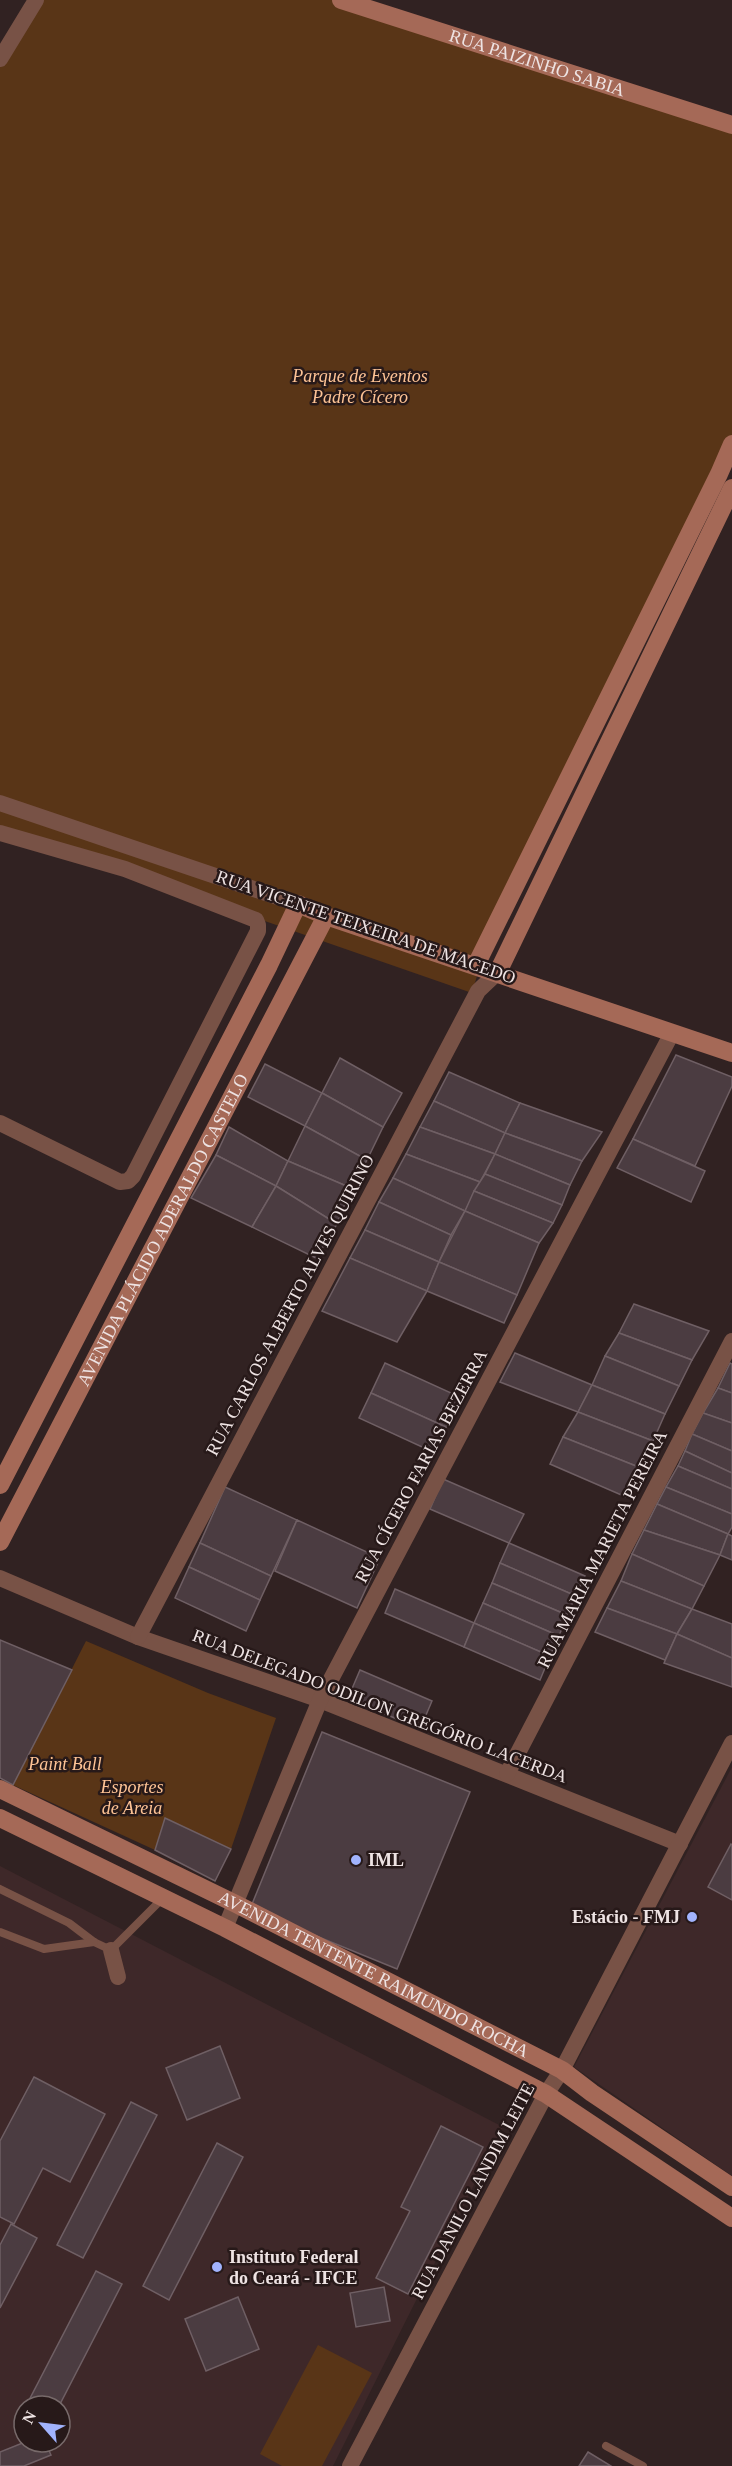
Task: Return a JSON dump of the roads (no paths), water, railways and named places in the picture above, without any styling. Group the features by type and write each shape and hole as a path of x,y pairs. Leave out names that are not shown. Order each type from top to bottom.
{"street":[{"path":"0,59 36,0"},
{"name":"RUA PAIZINHO SABIA","path":"341,0 732,125"},
{"path":"478,991 498,972 684,566 732,444"},
{"path":"478,991 476,966 684,566 732,488"},
{"name":"RUA VICENTE TEIXEIRA DE MACEDO","path":"0,803 732,1053"},
{"path":"0,833 125,869 256,920 258,931 133,1176 128,1181 120,1182 0,1123"},
{"path":"125,869 134,847"},
{"name":"AVENIDA PLÁCIDO ADERALDO CASTELO","path":"0,1485 298,904"},
{"name":"AVENIDA PLÁCIDO ADERALDO CASTELO","path":"0,1542 326,916"},
{"name":"RUA CARLOS ALBERTO ALVES QUIRINO","path":"138,1636 478,991"},
{"name":"RUA CÍCERO FARIAS BEZERRA","path":"225,1928 320,1700 672,1033"},
{"path":"153,1190 176,1202"},
{"name":"RUA MARIA MARIETA PEREIRA","path":"507,1774 732,1341"},
{"name":"RUA DELEGADO ODILON GREGÓRIO LACERDA","path":"0,1578 138,1636 320,1700 680,1844"},
{"name":"RUA DANILO LANDIM LEITE","path":"350,2466 546,2094 562,2070 732,1743"},
{"name":"AVENIDA TENTENTE RAIMUNDO ROCHA","path":"0,1789 236,1904 562,2070 592,2093 732,2187"},
{"name":"AVENIDA TENTENTE RAIMUNDO ROCHA","path":"0,1818 225,1928 546,2094 732,2218"},
{"path":"111,1950 118,1977"}],"lane":[{"path":"0,1889 69,1923 94,1942 111,1950 163,1898"},
{"path":"0,1932 44,1949 94,1942"},
{"path":"606,2446 644,2466"}],"place":[{"name":"IML","path":"356,1860"},
{"name":"Estácio - FMJ","path":"692,1917"},
{"name":"Instituto Federal do Ceará - IFCE","path":"217,2267"}],"park label":[{"name":"Parque de Eventos Padre Cícero","path":"360,386"},
{"name":"Paint Ball","path":"65,1764"},
{"name":"Esportes de Areia","path":"132,1797"}]}
